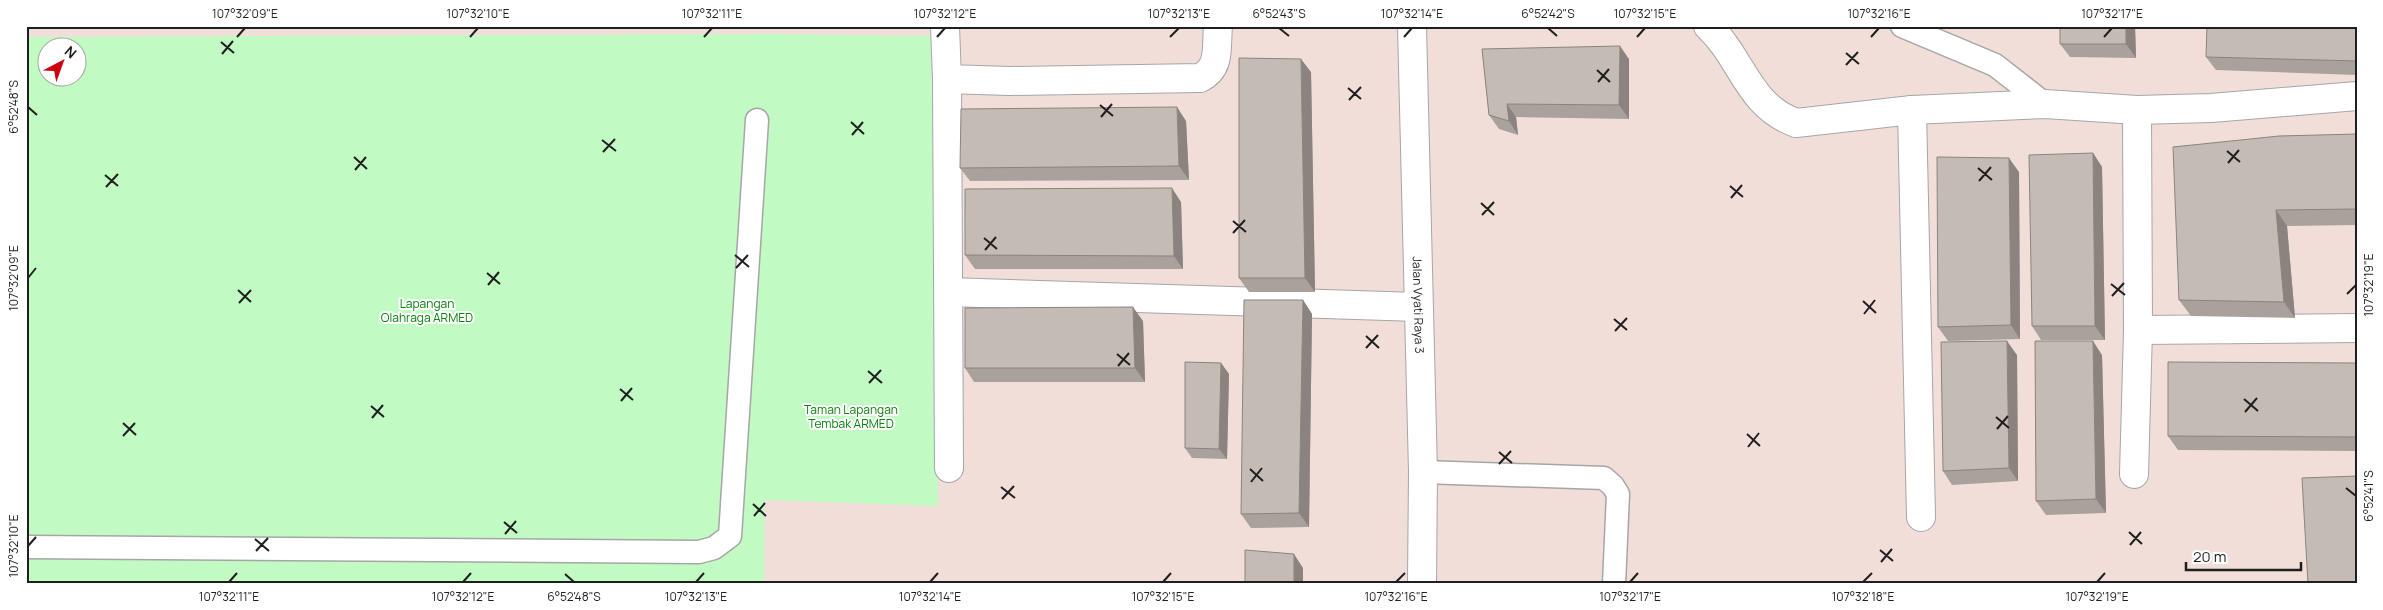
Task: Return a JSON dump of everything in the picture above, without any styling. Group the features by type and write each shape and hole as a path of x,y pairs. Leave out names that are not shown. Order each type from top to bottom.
{"street":[{"path":"945,26 949,292 949,468"},
{"path":"947,79 1009,81 1200,78 1210,73 1214,66 1218,26"},
{"name":"Jalan Vyati Raya 3","path":"1412,26 1423,472 1422,584"},
{"path":"1708,26 1722,39 1744,72 1751,89 1779,117 1796,123 1912,110 2045,104 2137,110 2211,108 2357,96"},
{"path":"1912,110 1921,517"},
{"path":"2134,474 2138,330 2137,110"},
{"path":"949,292 1418,307"},
{"path":"2138,330 2357,328"}],"lane":[{"path":"1902,26 1995,65 2045,104"},
{"path":"26,547 689,552 714,548 730,536 757,120"},
{"path":"1423,472 1604,478 1613,486 1618,494 1614,584"}],"shaded area":[{"path":"26,26 2357,26 2357,584 26,584"}],"green space":[{"name":"Lapangan Olahraga ARMED","path":"768,34 931,36 938,506 765,500 764,584 26,584 26,37"}],"building":[{"path":"2060,26 2126,26 2126,44 2060,44"},
{"path":"2207,26 2357,26 2357,61 2206,57"},
{"path":"1620,46 1619,105 1507,104 1509,121 1489,115 1482,49"},
{"path":"1239,58 1301,59 1305,278 1239,278"},
{"path":"1177,107 1179,166 960,168 961,109"},
{"path":"2357,134 2357,209 2276,210 2284,302 2179,300 2173,147 2279,136"},
{"path":"2093,153 2095,326 2032,326 2029,155"},
{"path":"1937,157 2009,158 2011,325 1938,327"},
{"path":"1172,188 1174,256 965,255 965,189"},
{"path":"1244,300 1303,300 1299,513 1241,514"},
{"path":"1133,307 1135,368 965,368 965,308"},
{"path":"2007,341 2009,468 1943,471 1941,342"},
{"path":"2035,341 2093,341 2096,499 2036,501"},
{"path":"1185,362 1221,363 1219,449 1185,448"},
{"path":"2168,362 2357,363 2357,437 2168,436"},
{"path":"2357,476 2357,584 2308,584 2302,478"},
{"path":"1245,550 1294,554 1294,584 1245,584"}],"park label":[{"name":"Taman Lapangan Tembak ARMED","path":"851,416"}]}
